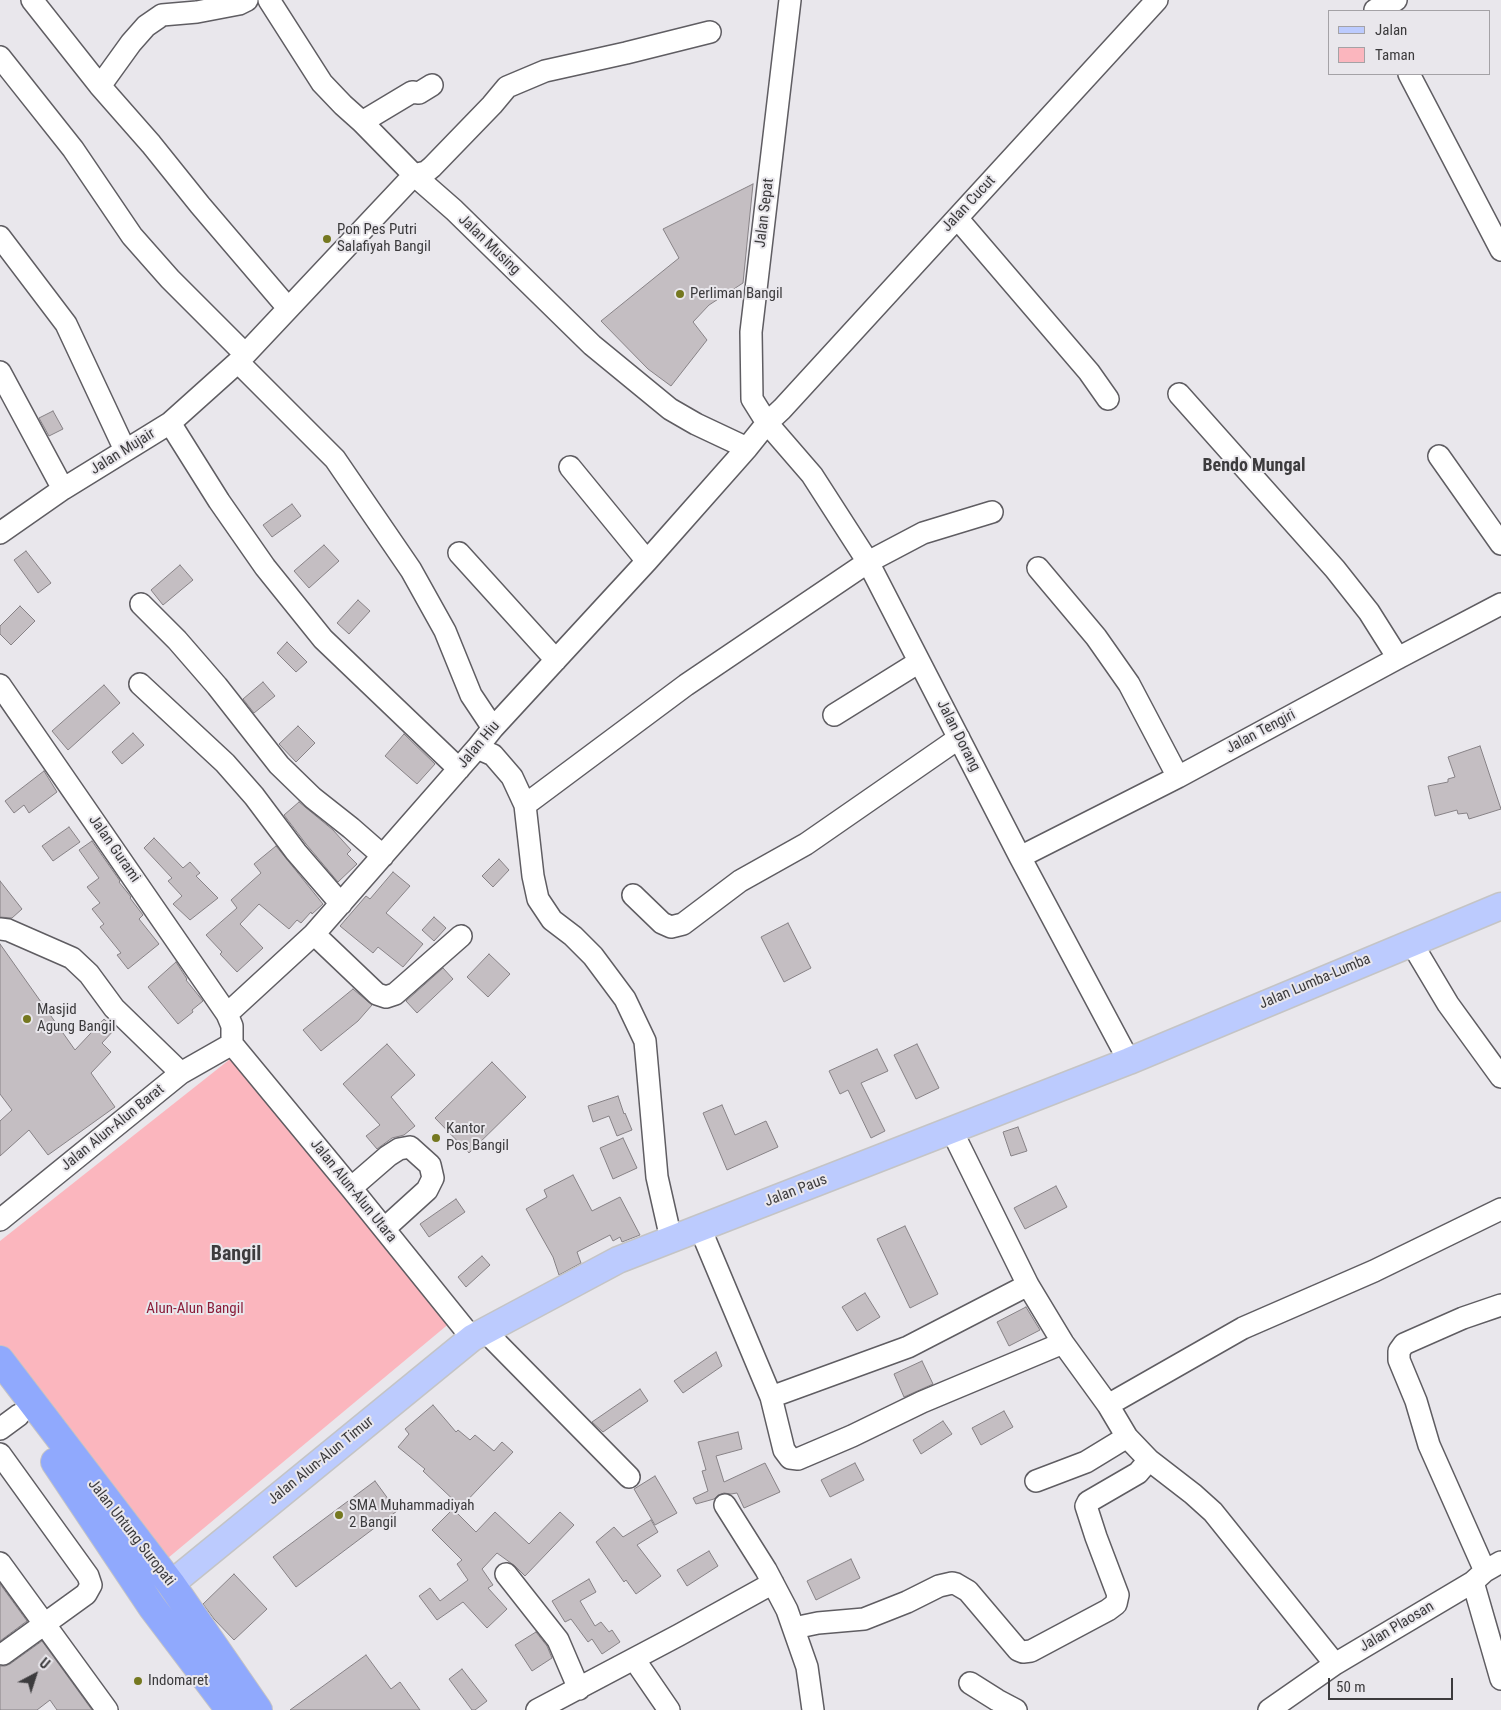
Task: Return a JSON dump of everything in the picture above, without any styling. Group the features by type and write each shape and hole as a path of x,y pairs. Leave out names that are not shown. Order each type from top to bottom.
{"highway":[{"name":"Jalan Untung Suropati","path":"0,1360 171,1584 258,1710"},
{"name":"Jalan Untung Suropati","path":"0,1391 9,1422 56,1464 152,1607 230,1710"}],"main road":[{"name":"Jalan Lumba-Lumba","path":"1129,1061 1501,906"},
{"name":"Jalan Paus","path":"478,1335 618,1260 1129,1061"},
{"name":"Jalan Alun-Alun Timur","path":"171,1584 478,1335"}],"street":[{"path":"32,0 100,86 288,308"},
{"path":"100,86 130,43 146,26 171,7 239,4 248,0"},
{"name":"Jalan Musing","path":"269,0 322,83 414,175 454,210 592,345 670,409 696,424 747,448"},
{"name":"Jalan Sepat","path":"774,416 752,399 751,332 790,0"},
{"name":"Jalan Cucut","path":"747,448 774,416 1157,0"},
{"path":"1374,7 1396,0"},
{"name":"Jalan Mujair","path":"0,533 63,489 170,423 242,358 414,175 426,172 432,167 507,87 545,70 626,54 710,32"},
{"path":"0,57 73,148 132,236 335,459 411,570 445,630 471,694 493,728"},
{"path":"1410,75 1501,250"},
{"path":"362,122 412,92 419,93 432,85"},
{"path":"957,218 1089,372 1108,399"},
{"path":"0,237 66,324 125,450"},
{"path":"0,372 63,489"},
{"path":"1179,394 1335,569 1369,612 1398,658"},
{"name":"Jalan Dorang","path":"774,416 868,562 1020,857 1129,1061"},
{"path":"170,423 219,500 265,567 323,639 459,769"},
{"name":"Jalan Hiu","path":"227,1014 314,934 493,728 647,561 747,448"},
{"path":"1440,456 1501,544"},
{"path":"570,467 647,561"},
{"path":"525,805 686,684 868,562 924,533 992,512"},
{"path":"459,553 556,660"},
{"path":"1038,568 1096,637 1129,684 1178,777"},
{"path":"141,604 177,640 218,686 279,764 313,798 383,856"},
{"name":"Jalan Tengiri","path":"1020,857 1178,777 1501,604"},
{"path":"834,715 919,662"},
{"path":"140,684 230,770 254,796 296,852 341,904"},
{"name":"Jalan Gurami","path":"0,685 227,1014"},
{"path":"633,895 662,923 671,927 683,924 740,881 806,844 959,738"},
{"path":"477,748 493,755 512,777 525,805 533,876 538,899 552,920 573,936 598,963 625,999 645,1041 657,1177 671,1239"},
{"path":"0,929 8,930 72,958 89,974 114,1008 181,1073"},
{"path":"314,934 377,994 386,997 395,994 461,936"},
{"path":"1411,942 1448,1004 1501,1077"},
{"path":"227,1014 232,1026 232,1044"},
{"name":"Jalan Alun-Alun Barat","path":"0,1220 181,1073 232,1044"},
{"name":"Jalan Alun-Alun Utara","path":"232,1044 384,1229 478,1335 629,1477"},
{"path":"952,1131 1028,1284 1063,1343 1108,1405 1127,1437 1149,1460 1213,1512 1335,1664"},
{"path":"351,1188 388,1156 399,1149 410,1147 430,1165 433,1178 427,1190 384,1229"},
{"path":"1108,1405 1243,1328 1374,1272 1501,1209"},
{"path":"700,1228 771,1397 784,1450 790,1458 798,1459 852,1436 922,1402 1063,1343"},
{"path":"771,1397 908,1347 1028,1284"},
{"path":"1501,1305 1463,1318 1404,1344 1399,1351 1399,1360 1416,1401 1429,1445 1486,1572 1501,1679"},
{"path":"1036,1481 1086,1462 1127,1437"},
{"path":"0,1454 88,1576 91,1585 86,1594 3,1654"},
{"path":"794,1628 818,1623 864,1619 907,1602 939,1586 952,1583 968,1591 1018,1650 1023,1652 1031,1651 1116,1604 1118,1595 1086,1506 1088,1502 1138,1473 1149,1460"},
{"path":"725,1505 773,1583 794,1628 807,1667 813,1710"},
{"path":"0,1562 107,1710"},
{"name":"Jalan Plaosan","path":"1269,1710 1335,1664 1486,1572"},
{"path":"506,1574 558,1640 579,1689"},
{"path":"537,1710 773,1583"},
{"path":"634,1659 669,1710"},
{"path":"970,1683 992,1705 1016,1710"}],"green space":[{"name":"Alun-Alun Bangil","path":"234,1056 451,1322 162,1563 0,1345 0,1241"}],"building":[{"name":"Perliman Bangil","path":"753,184 743,283 709,305 693,322 707,340 671,386 648,369 601,321 679,258 663,229"},
{"path":"53,411 63,429 49,436 39,418"},
{"path":"292,504 301,516 272,537 263,525"},
{"path":"324,545 339,561 309,588 294,571"},
{"path":"26,551 51,583 38,593 14,560"},
{"path":"180,565 193,580 163,605 151,590"},
{"path":"358,600 370,611 349,634 337,623"},
{"path":"20,606 35,621 11,645 0,634 0,626"},
{"path":"287,642 307,662 296,672 277,653"},
{"path":"263,682 275,696 254,713 243,699"},
{"path":"104,685 120,703 68,750 52,731"},
{"path":"298,726 315,743 296,762 279,744"},
{"path":"133,733 144,745 122,764 112,752"},
{"path":"404,734 435,764 417,784 385,756"},
{"path":"1480,746 1501,809 1469,819 1467,813 1458,814 1457,810 1435,816 1428,786 1448,782 1448,779 1455,777 1448,757"},
{"path":"44,771 57,792 29,813 24,805 14,813 5,801"},
{"path":"299,802 333,830 351,850 347,854 357,864 338,882 284,815"},
{"path":"69,827 80,842 53,861 42,846"},
{"path":"154,838 183,868 190,862 200,873 196,876 218,898 190,920 173,904 182,896 168,881 172,878 144,848"},
{"path":"92,841 143,915 139,919 159,944 128,969 117,955 121,953 100,927 104,924 92,909 100,903 87,887 99,878 79,850"},
{"path":"276,846 323,904 312,914 311,912 301,923 297,920 289,929 259,904 240,924 263,948 237,972 206,935 237,908 231,900 261,873 254,864"},
{"path":"499,859 509,870 493,887 482,876"},
{"path":"393,872 410,886 386,913 423,944 403,967 378,947 373,953 340,926 366,896 370,899"},
{"path":"0,881 22,909 12,918 0,917"},
{"path":"434,917 446,928 434,941 422,930"},
{"path":"788,923 811,968 784,982 761,937"},
{"name":"Masjid Agung Bangil","path":"0,944 75,1050 104,1019 115,1029 102,1043 111,1052 91,1073 115,1107 48,1155 29,1130 0,1156 0,1121 12,1110 0,1094"},
{"path":"489,954 510,974 488,997 467,977"},
{"path":"176,962 186,980 203,1001 178,1024 148,987"},
{"path":"443,968 453,979 417,1013 406,1001"},
{"path":"353,989 372,1005 358,1021 321,1051 303,1030"},
{"path":"387,1044 415,1075 391,1097 415,1126 404,1135 392,1138 377,1149 366,1136 380,1125 343,1084"},
{"path":"917,1044 939,1088 916,1099 894,1055"},
{"path":"877,1049 888,1071 861,1083 885,1131 871,1138 848,1090 840,1094 829,1071"},
{"path":"492,1062 526,1097 469,1153 435,1118"},
{"path":"618,1096 632,1130 617,1136 609,1116 593,1122 588,1106"},
{"path":"722,1105 735,1135 766,1121 778,1147 727,1170 703,1113"},
{"path":"1018,1127 1027,1151 1011,1156 1003,1132"},
{"path":"623,1138 637,1168 613,1179 600,1148"},
{"path":"573,1175 592,1211 620,1197 640,1235 622,1242 620,1237 613,1241 610,1235 577,1252 581,1263 559,1275 553,1257 526,1209 547,1197 544,1190"},
{"path":"1056,1186 1067,1207 1025,1229 1014,1208"},
{"path":"456,1199 465,1212 429,1237 420,1224"},
{"path":"905,1226 938,1294 910,1308 877,1239"},
{"path":"482,1256 490,1265 466,1287 458,1277"},
{"path":"865,1293 880,1317 857,1331 842,1307"},
{"path":"1026,1307 1040,1330 1009,1346 997,1322"},
{"path":"716,1352 722,1366 683,1393 674,1381"},
{"path":"922,1361 933,1384 904,1397 894,1374"},
{"path":"640,1389 648,1401 603,1432 592,1422"},
{"path":"433,1405 456,1432 458,1430 470,1440 475,1435 494,1451 502,1442 513,1452 461,1507 423,1471 425,1469 398,1447 409,1434 405,1429"},
{"path":"1004,1411 1013,1427 981,1445 972,1428"},
{"path":"943,1421 952,1434 921,1454 913,1440"},
{"path":"738,1432 742,1449 716,1456 724,1482 765,1463 780,1492 744,1508 737,1493 724,1493 714,1499 696,1504 693,1498 708,1491 702,1471 706,1470 698,1442"},
{"path":"855,1463 864,1480 830,1497 821,1480"},
{"path":"655,1476 677,1513 655,1525 634,1489"},
{"path":"375,1481 397,1511 296,1587 273,1557"},
{"path":"453,1509 476,1532 495,1512 529,1544 560,1512 574,1525 525,1576 497,1553 482,1569 493,1585 488,1588 507,1609 487,1628 463,1602 437,1620 419,1596 430,1588 440,1601 468,1580 457,1564 462,1560 432,1530"},
{"path":"651,1520 658,1532 637,1545 661,1576 636,1594 626,1580 624,1582 596,1542 614,1527 623,1537"},
{"path":"709,1551 718,1566 687,1586 677,1570"},
{"path":"851,1559 860,1578 816,1600 807,1581"},
{"path":"234,1574 267,1609 234,1640 203,1604"},
{"path":"589,1579 596,1592 580,1601 595,1626 601,1622 609,1632 612,1630 620,1642 602,1654 592,1639 588,1642 571,1619 565,1622 552,1601"},
{"path":"0,1584 27,1621 0,1641"},
{"path":"536,1632 547,1646 552,1658 532,1671 515,1645"},
{"path":"42,1641 92,1710 57,1710 50,1700 37,1710 0,1710 0,1666 10,1664"},
{"path":"366,1655 391,1689 400,1682 420,1710 290,1710"},
{"path":"462,1669 487,1701 475,1710 472,1710 449,1679"}],"place":[{"name":"Pon Pes Putri Salafiyah Bangil","path":"327,239"},
{"name":"Perliman Bangil","path":"680,294"},
{"name":"Masjid Agung Bangil","path":"27,1019"},
{"name":"Kantor Pos Bangil","path":"436,1138"},
{"name":"SMA Muhammadiyah 2 Bangil","path":"339,1515"},
{"name":"Indomaret","path":"138,1681"}],"district":[{"name":"Bendo Mungal","path":"1254,466"},
{"name":"Bangil","path":"236,1255"}]}
